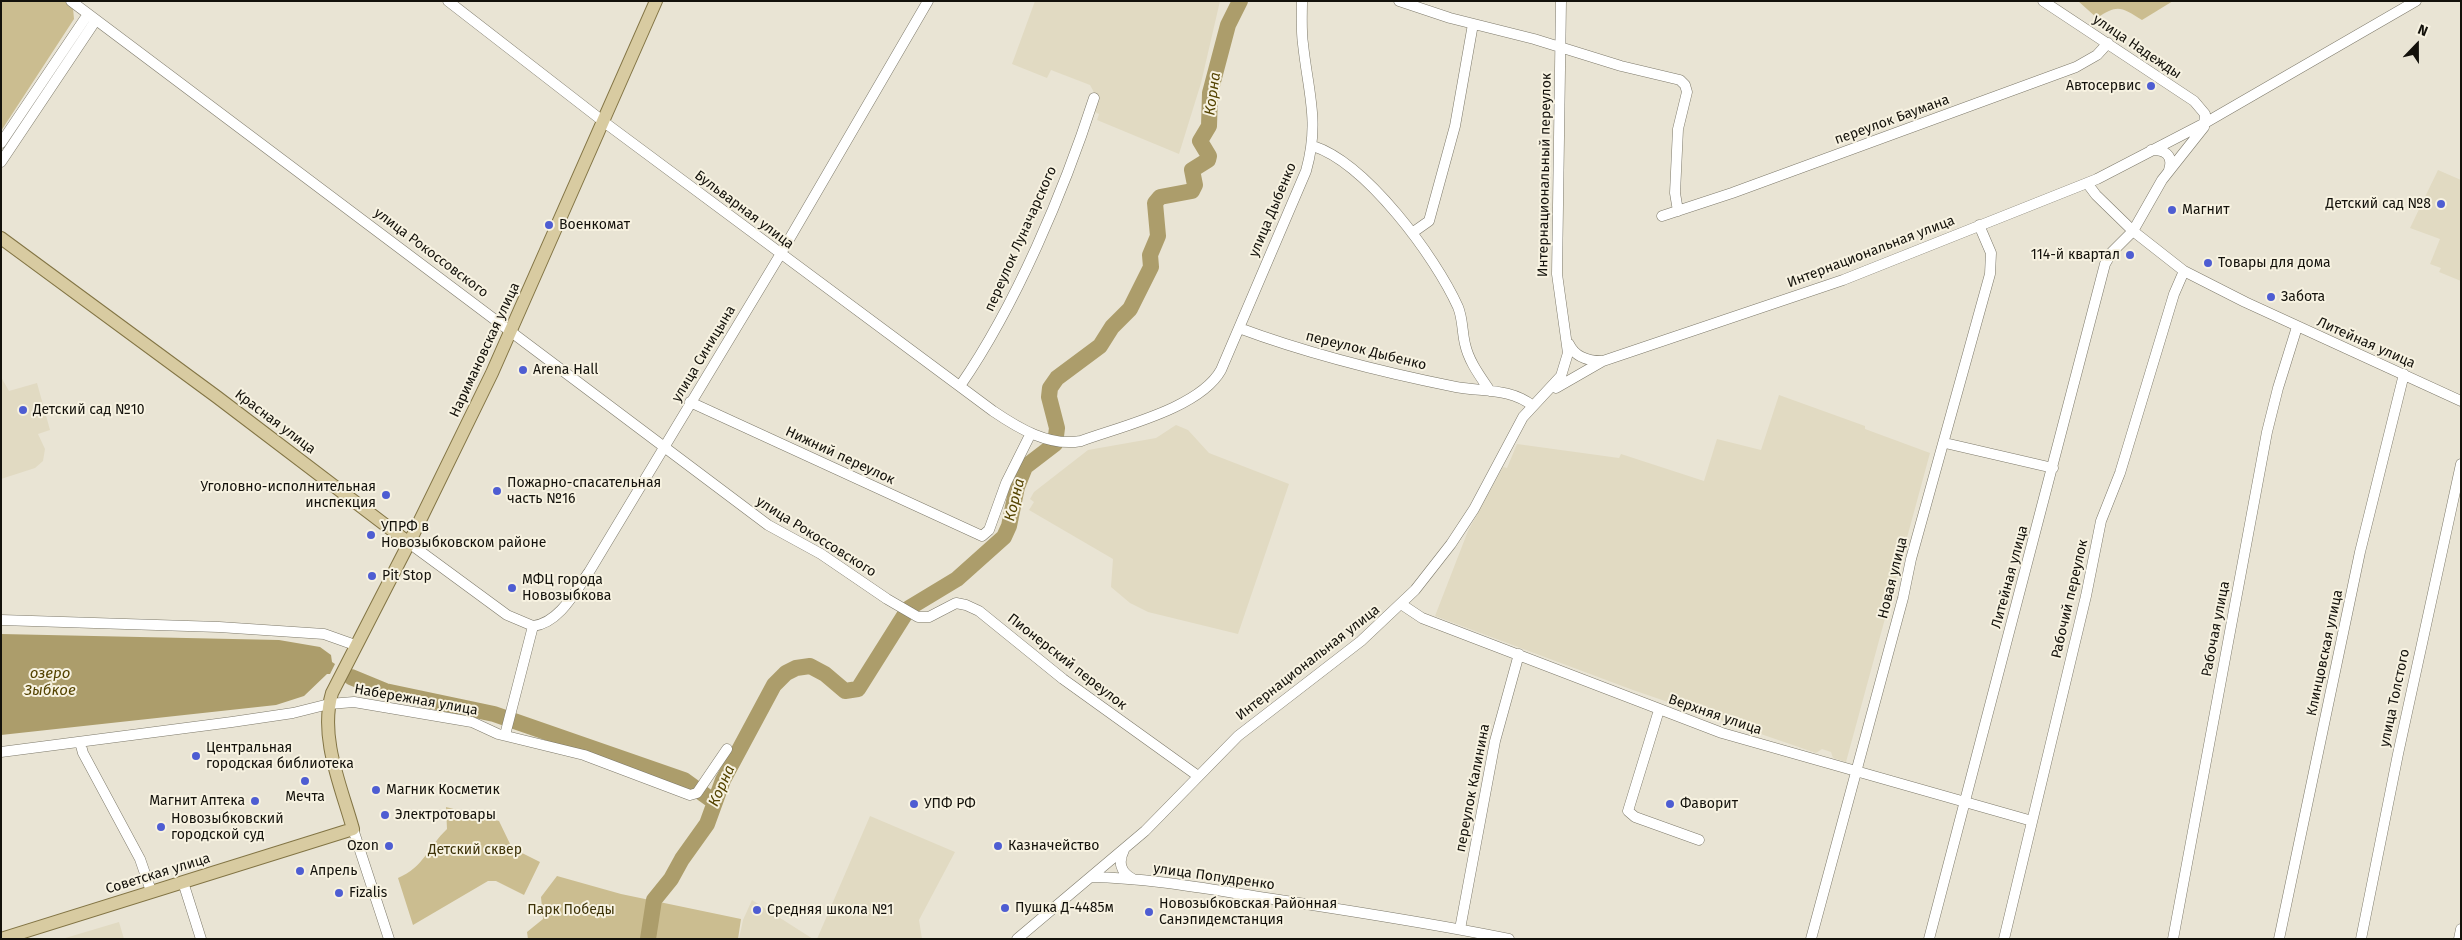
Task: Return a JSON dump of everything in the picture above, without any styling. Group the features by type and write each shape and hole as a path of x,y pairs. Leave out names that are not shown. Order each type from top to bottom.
{"main road":[{"name":"Наримановская улица","path":"353,829 331,750 328,724 329,704 336,684 409,543 512,331 656,1"},
{"name":"Красная улица","path":"1,238 217,397 409,543"},
{"name":"Советская улица","path":"1,939 353,829"}],"street":[{"name":"улица Рокоссовского","path":"71,1 768,525 821,554 914,615"},
{"name":"Бульварная улица","path":"448,1 780,255 1006,419 1030,433 1066,442"},
{"name":"улица Синицына","path":"532,626 545,623 556,615 590,572 690,402 780,255 928,1"},
{"name":"улица Дыбенко","path":"1066,442 1081,441 1182,404 1204,392 1214,382 1221,370 1306,171 1313,146 1312,102 1303,44 1302,1"},
{"path":"1399,1 1473,24 1560,46 1628,68 1676,78 1686,85 1687,96 1678,129 1675,193 1678,211"},
{"name":"Интернациональный переулок","path":"1561,1 1557,274 1568,342 1567,363"},
{"name":"Интернациональная улица","path":"1544,396 1581,372 1603,361 1843,280 2087,183 2205,123 2416,1"},
{"name":"улица Надежды","path":"2044,2 2194,101 2205,114 2205,123"},
{"path":"1,143 92,17"},
{"path":"1,162 92,17"},
{"path":"1412,233 1427,224 1431,214 1455,126 1473,24"},
{"name":"переулок Баумана","path":"1662,216 2076,67 2097,55 2108,43"},
{"name":"переулок Луначарского","path":"960,386 986,346 1034,249 1094,98"},
{"name":"Интернациональная улица","path":"2133,231 2168,172 2205,123"},
{"path":"1313,146 1329,152 1345,163 1412,233 1457,304 1469,356 1490,391"},
{"path":"2150,150 2160,150 2169,155 2171,162 2168,172"},
{"name":"Литейная улица","path":"2087,183 2096,196 2133,231 2184,271 2297,327 2461,401"},
{"name":"Новая улица","path":"1811,939 1903,598 1911,559 1945,442 1990,274 1991,253 1979,225"},
{"name":"Литейная улица","path":"1929,939 2103,270 2109,256 2133,231"},
{"name":"Рабочий переулок","path":"2004,939 2086,596 2101,521 2120,473 2171,302 2184,271"},
{"name":"Рабочая улица","path":"2173,939 2269,424 2297,327"},
{"name":"переулок Дыбенко","path":"1239,328 1278,342 1457,387 1515,394 1533,406"},
{"path":"1568,342 1577,355 1590,360 1603,361"},
{"name":"Интернациональная улица","path":"1017,939 1159,818 1238,736 1361,641 1402,604 1423,581 1463,527 1483,494 1518,425 1533,406 1557,383 1567,363"},
{"name":"Клинцовская улица","path":"2279,939 2360,552 2404,374"},
{"name":"Нижний переулок","path":"690,402 982,536 989,530 1006,482 1030,433"},
{"path":"1945,442 2053,468"},
{"name":"улица Толстого","path":"2360,939 2461,464"},
{"name":"Красная улица","path":"409,543 507,614 532,626"},
{"name":"Пионерский переулок","path":"914,615 921,618 929,617 956,603 979,611 1063,680 1198,776"},
{"name":"Верхняя улица","path":"1402,604 1422,618 1519,654 1547,667 1659,710 1749,742 2032,821"},
{"path":"1,620 219,627 314,633 334,636 356,645"},
{"path":"505,735 532,626"},
{"name":"переулок Калинина","path":"1460,929 1495,741 1519,654"},
{"name":"Набережная улица","path":"1,752 293,713 329,704 354,702 376,704 472,722 505,735 584,755 690,795 700,789 727,749"},
{"path":"1659,710 1628,811 1635,817 1699,840"},
{"path":"80,742 83,753 140,859 151,891"},
{"path":"353,829 389,939"},
{"path":"1126,847 1121,859 1121,867 1126,875 1138,880"},
{"name":"улица Попудренко","path":"1091,877 1138,880 1256,896 1460,929 1509,939"},
{"path":"183,882 201,939"},
{"path":"2459,939 2461,929"}],"shaded area":[{"path":"1035,1 1220,1 1201,83 1179,154 1097,120 1099,114 1092,111 1097,98 1090,85 1051,70 1047,78 1012,64"},
{"name":"Детский сад №8","path":"2438,170 2461,180 2461,281 2439,272 2441,268 2430,264 2440,239 2410,228"},
{"name":"Детский сад №10","path":"1,377 9,391 37,383 50,430 38,434 45,449 43,461 35,468 1,479"},
{"path":"1779,395 1865,426 1865,429 1930,453 1846,762 1833,758 1831,752 1822,749 1816,753 1633,690 1435,616 1468,531 1503,467 1507,468 1517,444 1619,458 1621,454 1704,481 1717,439 1761,450"},
{"path":"1176,425 1188,430 1209,453 1289,484 1238,634 1148,612 1130,603 1111,587 1113,559 1029,510 1034,502 1030,499 1034,492 1088,450 1156,438"},
{"path":"870,816 955,852 919,920 922,939 817,939"},
{"name":"Средняя школа №1","path":"752,900 813,939 739,939 743,920"},
{"path":"119,922 124,939 62,939"}],"green space":[{"path":"1,1 67,1 73,8 74,19 1,131"},
{"path":"2078,1 2173,1 2142,20 2120,9 2115,9 2097,18"},
{"name":"Детский сквер","path":"446,807 499,821 512,848 540,862 524,895 496,881 488,881 413,925 398,878 420,862 447,829"},
{"name":"Парк Победы","path":"557,876 621,894 741,919 738,939 528,939 527,932 543,919 541,897"}],"water":[{"name":"озеро Зыбкое","path":"1,634 279,640 320,647 331,655 332,662 335,664 330,674 327,674 304,696 276,705 1,735"}],"waterway":[{"name":"Корна","path":"648,939 654,900 671,879 682,859 707,824 723,780 774,685 786,673 796,668 810,666 825,674 845,691 858,689 909,608 957,579 1004,537 1009,526 1017,487 1025,467 1055,444 1057,428 1049,397 1050,388 1057,378 1100,346 1112,327 1130,309 1151,267 1150,255 1158,236 1155,203 1160,197 1192,191 1195,185 1192,170 1208,160 1209,156 1200,141 1209,126 1210,93 1228,25 1240,1"},
{"path":"351,677 385,691 494,714 684,780 713,801"}],"place":[{"name":"Автосервис","path":"2151,86"},
{"name":"Детский сад №8","path":"2441,204"},
{"name":"Магнит","path":"2172,210"},
{"name":"Военкомат","path":"549,225"},
{"name":"114-й квартал","path":"2130,255"},
{"name":"Товары для дома","path":"2208,263"},
{"name":"Забота","path":"2271,297"},
{"name":"Arena Hall","path":"523,370"},
{"name":"Детский сад №10","path":"23,410"},
{"name":"Пожарно-спасательная часть №16","path":"497,491"},
{"name":"Уголовно-исполнительная инспекция","path":"386,495"},
{"name":"УПРФ в Новозыбковском районе","path":"371,535"},
{"name":"Pit Stop","path":"372,576"},
{"name":"МФЦ города Новозыбкова","path":"512,588"},
{"name":"Центральная городская библиотека","path":"196,756"},
{"name":"Мечта","path":"305,781"},
{"name":"Магник Косметик","path":"376,790"},
{"name":"Магнит Аптека","path":"255,801"},
{"name":"УПФ РФ","path":"914,804"},
{"name":"Фаворит","path":"1670,804"},
{"name":"Электротовары","path":"385,815"},
{"name":"Новозыбковский городской суд","path":"161,827"},
{"name":"Ozon","path":"389,846"},
{"name":"Казначейство","path":"998,846"},
{"name":"Апрель","path":"300,871"},
{"name":"Fizalis","path":"339,893"},
{"name":"Пушка Д-4485м","path":"1005,908"},
{"name":"Средняя школа №1","path":"757,910"},
{"name":"Новозыбковская Районная Санэпидемстанция","path":"1149,912"}]}
